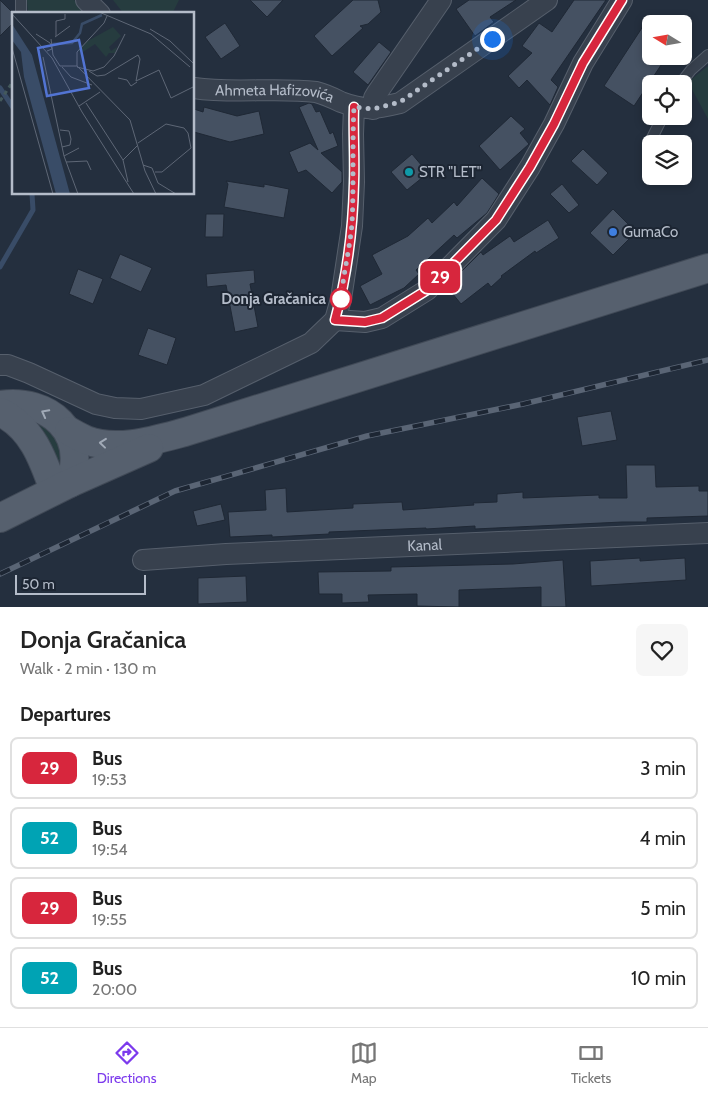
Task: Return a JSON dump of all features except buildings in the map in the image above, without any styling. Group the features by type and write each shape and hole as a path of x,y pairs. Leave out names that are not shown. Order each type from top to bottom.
{"main road":[{"path":"0,405 16,404 30,406 45,412 69,431 87,440 125,444 142,443 185,432 708,268"},
{"path":"0,412 18,423 30,436 62,486"},
{"path":"62,486 74,470 75,456 69,431"},
{"path":"0,518 62,486 185,432"}],"street":[{"path":"86,0 98,12"},
{"path":"0,366 8,365 29,373 96,404 115,408 141,408 204,395 311,343 335,320 341,299 352,226 354,182 353,134 364,108 374,98 440,0"},
{"path":"364,108 400,102 547,0"},
{"path":"335,320 365,322 382,318 427,290 496,220 530,167 554,124 583,63 622,0"},
{"name":"Ahmeta Hafizovića","path":"195,88 214,91 284,90 318,93 364,108"},
{"name":"Kanal","path":"143,560 226,554 708,532"}],"lane":[{"path":"687,75 708,54"}],"path":[{"path":"0,101 12,83"}],"green space":[{"path":"27,0 74,0 85,12 28,12"},
{"path":"113,0 179,0 173,12 122,12"},
{"path":"708,66 708,119 692,89 692,79"},
{"path":"29,416 57,433 63,458 58,461 53,457 43,431"}],"waterway":[{"path":"0,88 12,106"},
{"path":"0,267 33,210 32,195"}],"railway":[{"path":"0,574 175,491 367,436 523,404 708,360"}],"bus line":[{"name":"29","path":"354,107 352,226 341,299 335,320 365,322 382,318 427,290 496,220 530,167 554,124 583,63 622,0"}],"place":[{"name":"STR \"LET\"","path":"409,172"},
{"name":"GumaCo","path":"613,232"},
{"name":"Donja Gračanica","path":"341,299"}],"route":[{"path":"341,299 352,226 354,107 373,109 400,102 492,39"}]}
